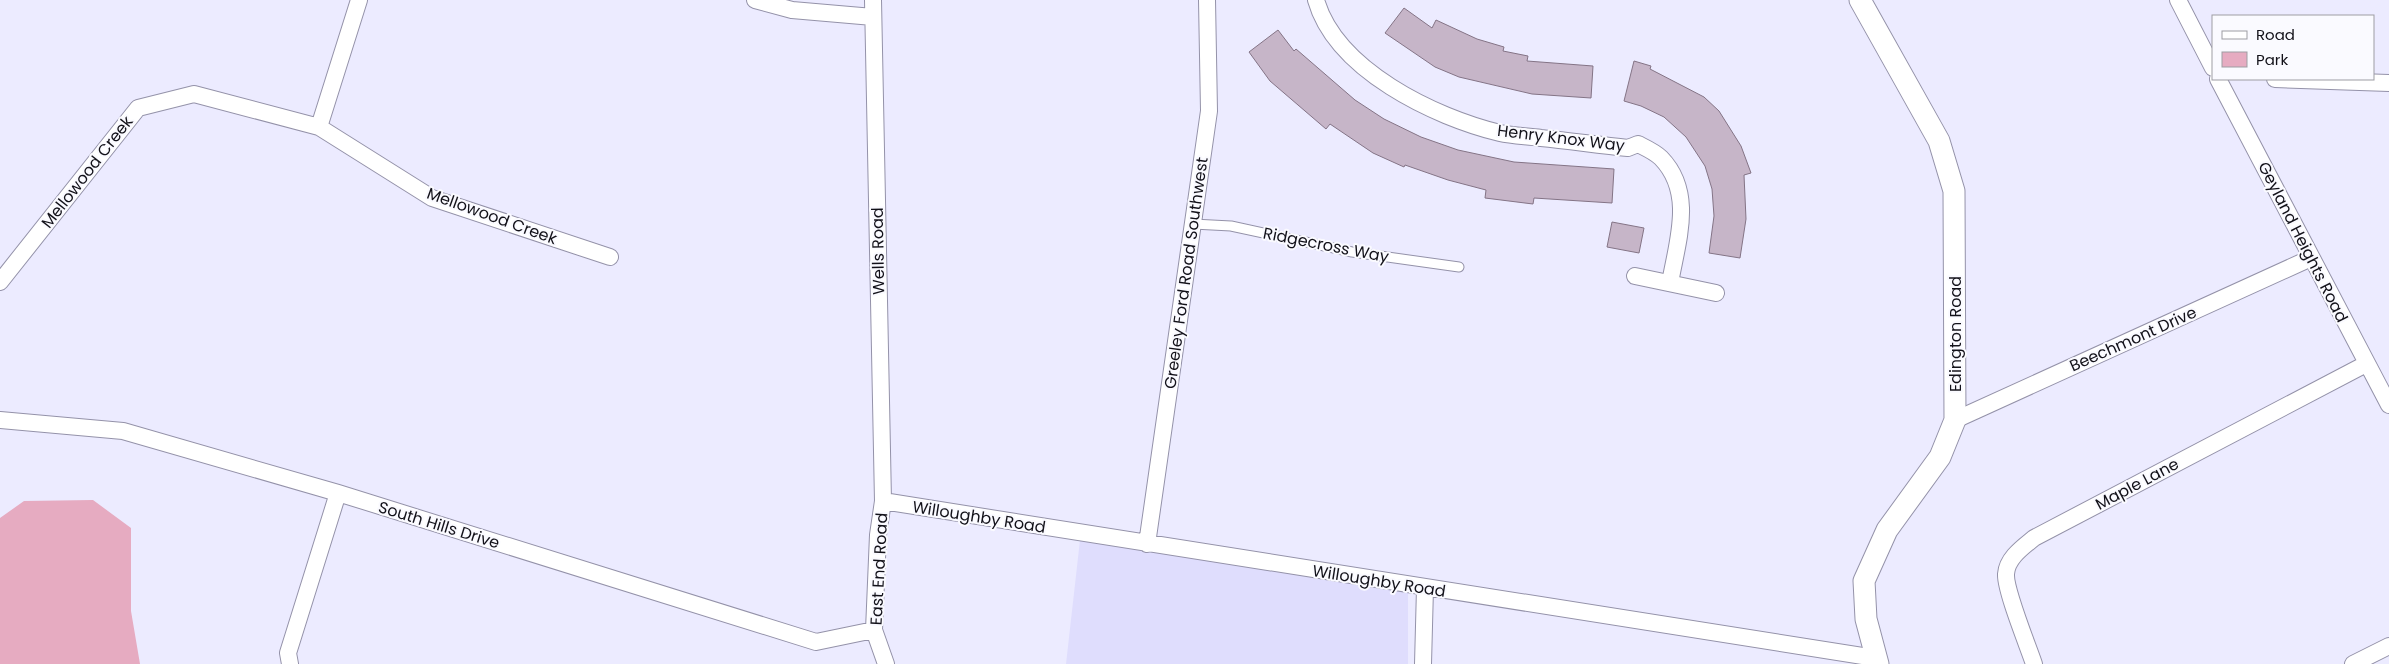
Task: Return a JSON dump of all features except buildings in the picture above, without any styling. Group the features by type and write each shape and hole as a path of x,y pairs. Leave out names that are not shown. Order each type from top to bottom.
{"street":[{"path":"319,126 359,0"},
{"path":"755,0 792,10 873,17"},
{"name":"Wells Road","path":"873,0 883,501"},
{"name":"Greeley Ford Road Southwest","path":"1147,544 1209,111 1207,0"},
{"name":"Henry Knox Way","path":"1316,0 1332,33 1354,58 1392,88 1435,111 1500,133 1628,148 1638,144 1661,158 1676,179 1682,198 1681,223 1670,283"},
{"name":"Edington Road","path":"1860,0 1939,141 1954,191 1955,420 1940,458 1887,530 1864,581 1866,619 1877,661"},
{"path":"2178,0 2212,66"},
{"name":"Geyland Heights Road","path":"2219,80 2389,405"},
{"path":"2304,80 2389,83"},
{"name":"Mellowood Creek","path":"0,282 138,108 194,94 319,126 432,198 610,256"},
{"name":"Beechmont Drive","path":"1955,420 2311,258"},
{"path":"1635,276 1716,293"},
{"name":"Maple Lane","path":"2034,664 2013,602 2006,574 2015,554 2034,538 2366,364"},
{"name":"South Hills Drive","path":"0,420 124,431 338,494 816,642 874,630"},
{"path":"290,664 288,653 338,494"},
{"name":"Willoughby Road","path":"883,501 1877,661"},
{"name":"East End Road","path":"883,501 878,535 874,630 886,664"},
{"path":"1423,664 1425,588"},
{"path":"2353,664 2389,646"}],"lane":[{"name":"Ridgecross Way","path":"1193,224 1231,226 1352,252 1459,267"}],"shaded area":[{"path":"1080,540 1408,593 1408,664 1066,664"}],"green space":[{"path":"93,500 131,528 131,611 140,664 0,664 0,518 24,501"}]}
